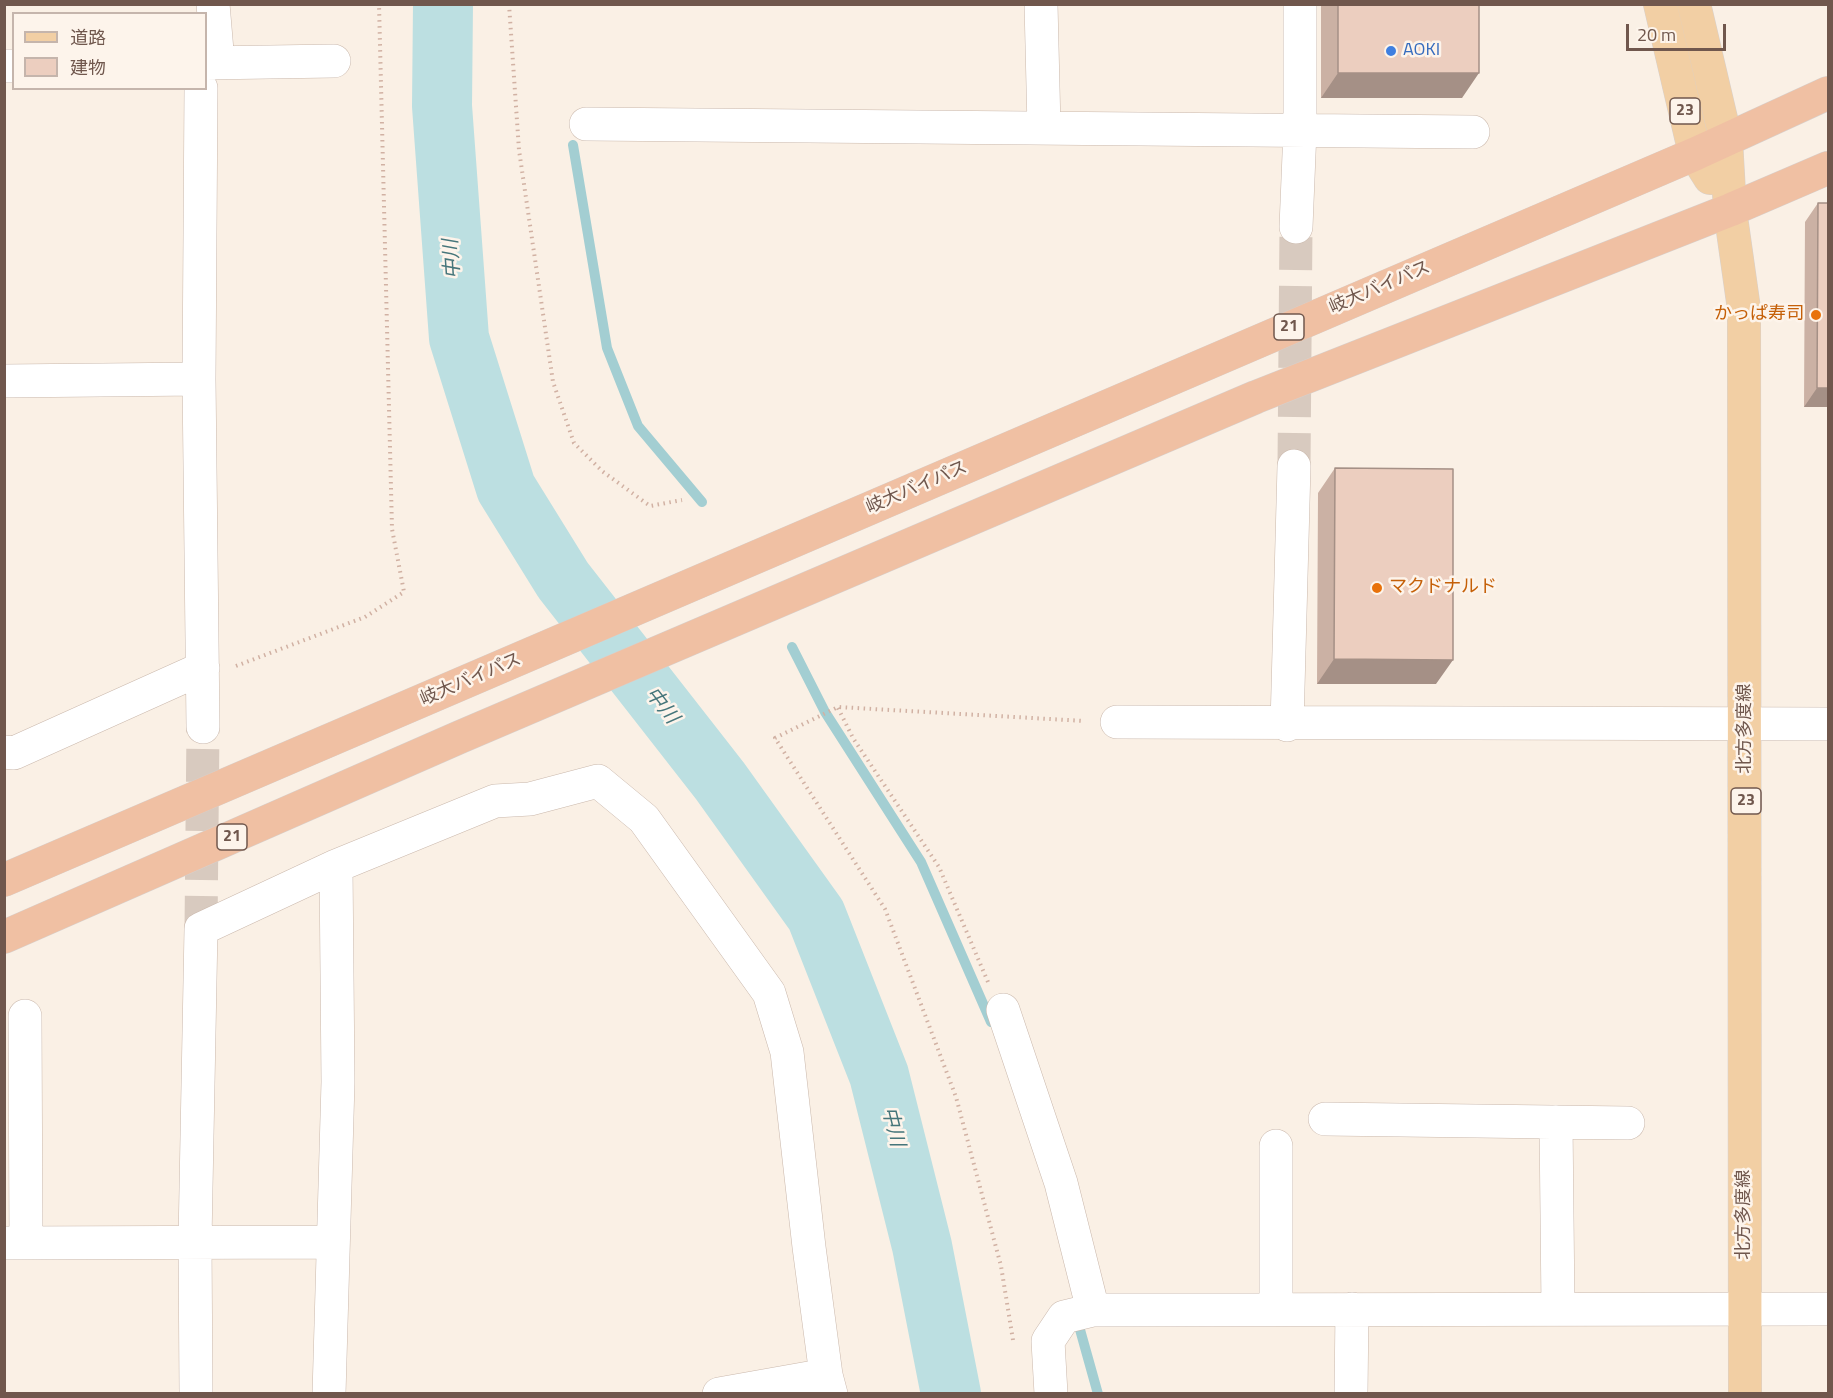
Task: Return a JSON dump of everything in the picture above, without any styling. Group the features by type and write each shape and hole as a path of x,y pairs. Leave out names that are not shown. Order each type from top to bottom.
{"highway":[{"name":"岐大バイパス","path":"4,880 1695,154 1828,93"},
{"name":"21","path":"4,937 460,737 1256,397 1730,210 1828,168"}],"main road":[{"name":"23","path":"1660,4 1695,154 1730,210"},
{"name":"23","path":"1694,4 1726,140 1730,210"},
{"name":"北方多度線","path":"1730,210 1744,309 1745,1394"}],"street":[{"path":"203,727 200,379 208,71 213,4"},
{"path":"1041,4 1044,128"},
{"path":"1296,227 1300,130 1300,4"},
{"path":"208,71 334,61"},
{"path":"586,124 1473,132"},
{"path":"4,381 200,379"},
{"path":"1287,724 1294,466"},
{"path":"4,752 14,753 203,674"},
{"path":"1118,722 1828,724"},
{"path":"195,1394 195,1240 201,929 336,866 495,801 530,799 598,781 644,819 769,993 787,1052 829,1384 719,1394"},
{"path":"329,1394 338,1082 336,866"},
{"path":"1004,1010 1061,1183 1093,1310"},
{"path":"25,1016 15,1148 15,1243 195,1240 333,1242"},
{"path":"1325,1119 1628,1123"},
{"path":"1556,1122 1558,1308"},
{"path":"1276,1146 1276,1309"},
{"path":"1051,1394 1048,1341 1064,1317 1093,1310 1745,1307 1828,1309"},
{"path":"1351,1394 1352,1309"}],"path":[{"path":"203,674 365,617 404,592 392,529 379,4"},
{"path":"510,4 519,150 553,382 574,443 602,471 650,506 682,500"},
{"path":"1015,1347 1001,1266 956,1097 885,909 776,738 837,707 1118,722"},
{"path":"837,707 853,738 939,867 995,999 1004,1010"}],"building":[{"name":"AOKI","path":"1338,4 1479,4 1479,73 1338,73"},
{"path":"1818,203 1828,203 1828,388 1817,388"},
{"name":"マクドナルド","path":"1335,468 1453,469 1453,660 1334,659"}],"waterway":[{"name":"中川","path":"443,4 442,106 459,338 506,488 563,580 720,781 816,915 879,1075 922,1246 951,1394"},
{"path":"573,145 607,348 638,426 702,502"},
{"path":"792,647 825,712 921,862 991,1022"},
{"path":"1079,1326 1098,1394"}],"tunnel":[{"path":"1294,466 1296,227"},
{"path":"201,929 203,727"}],"place":[{"name":"AOKI","path":"1391,51"},
{"name":"かっぱ寿司","path":"1816,315"},
{"name":"マクドナルド","path":"1377,588"}]}
